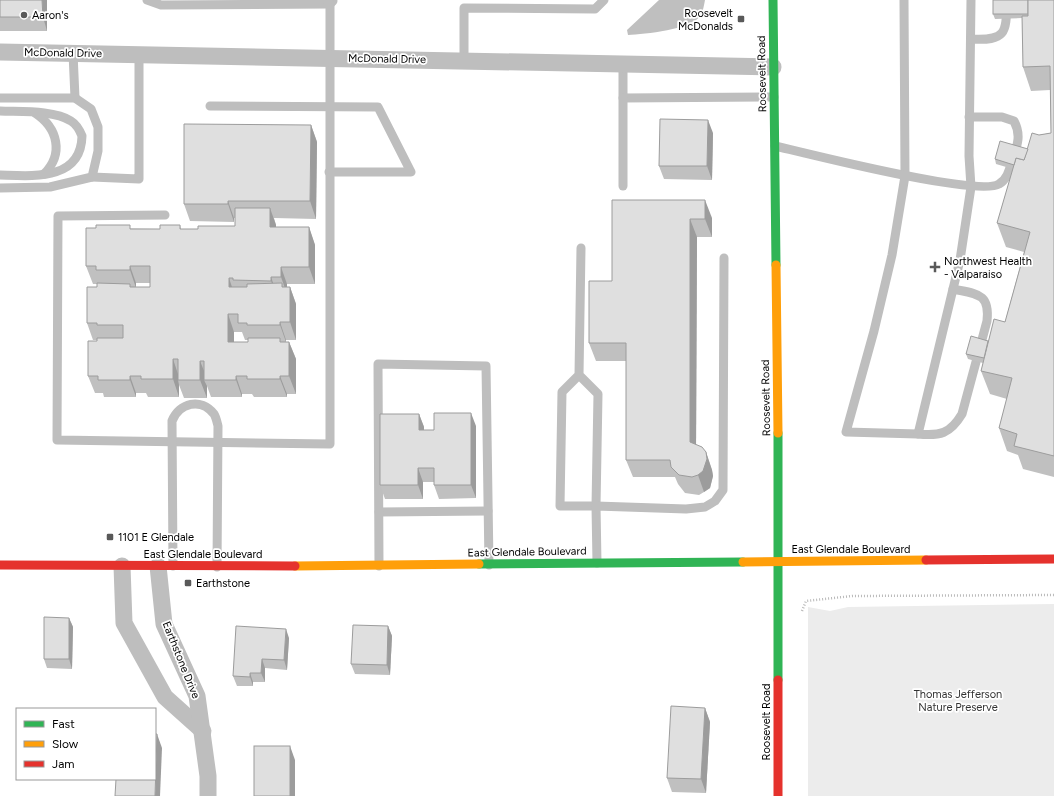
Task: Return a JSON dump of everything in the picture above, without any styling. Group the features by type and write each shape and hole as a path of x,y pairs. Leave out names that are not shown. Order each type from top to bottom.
{"street":[{"name":"Roosevelt Road","path":"773,0 779,561 778,796"},
{"name":"McDonald Drive","path":"0,52 773,67"},
{"name":"East Glendale Boulevard","path":"0,565 218,567 1054,559"},
{"name":"Earthstone Drive","path":"122,566 124,623 165,697 203,731"},
{"name":"Earthstone Drive","path":"166,566 164,624 197,696 208,776 208,796"}],"lane":[{"path":"147,0 161,5 331,1 329,58 330,444 57,440 58,216 165,215"},
{"path":"464,61 464,4 595,9 604,0"},
{"path":"904,0 905,176 892,255 874,331 846,432 935,435 947,431 956,424 962,414 987,321 988,308 983,298 973,293 953,289"},
{"path":"918,434 960,260 971,187 969,118 971,0"},
{"path":"971,39 988,40 997,37 1004,32 1006,24 1007,0"},
{"path":"73,54 75,98"},
{"path":"0,188 50,187 92,178 139,179 139,55"},
{"path":"623,64 623,186"},
{"path":"623,98 774,97"},
{"path":"0,98 75,98 91,109 98,127 98,151 92,178"},
{"path":"210,106 378,106 411,172 329,172"},
{"path":"0,111 33,112 64,118 71,121 79,129 82,136 80,152 74,161 50,187"},
{"path":"33,112 48,123 56,141 54,160 51,167 43,175"},
{"path":"775,146 905,176 971,187 988,188 1000,184 1008,176 1018,146 1019,130 1014,121 1002,118 969,118"},
{"path":"0,176 43,175 66,168"},
{"path":"581,248 579,375 562,392 560,506 686,509 705,507 715,501 722,490 724,258"},
{"path":"380,566 378,364 486,366 489,565"},
{"path":"579,375 598,394 596,563"},
{"path":"166,566 172,421 176,412 183,406 199,405 208,408 215,415 218,426 218,567"},
{"path":"379,512 488,512"}],"path":[{"path":"806,601 852,596 1054,595"}],"green space":[{"name":"Thomas Jefferson Nature Preserve","path":"1054,604 1054,796 808,796 808,607 830,611 848,607"}],"shaded area":[{"path":"659,0 705,0 701,15 696,20 688,24 678,28 645,34 628,35 627,30"}],"building":[{"path":"0,0 42,0 43,17 0,17"},
{"path":"993,0 1028,0 1028,14 993,14"},
{"path":"1028,0 1054,0 1054,456 1014,446 1017,434 999,428 1012,378 981,371 994,319 1005,322 1030,232 997,223 1016,158 1024,160 1032,133 1039,135 1051,133 1050,66 1023,67 1022,16 1028,16"},
{"path":"660,119 708,120 707,166 659,166"},
{"path":"184,124 311,125 310,201 228,201 228,204 184,204"},
{"path":"1000,141 1028,149 1024,160 1016,158 1014,165 995,159"},
{"path":"612,200 705,200 705,219 690,219 690,442 702,447 706,452 707,459 703,471 692,477 679,475 671,467 670,460 626,460 626,343 589,343 589,281 612,281"},
{"path":"235,208 270,208 270,227 309,227 309,267 281,267 281,277 271,277 271,281 233,280 233,278 229,278 229,287 247,287 247,284 282,283 282,287 290,287 290,322 280,322 280,325 247,325 247,323 238,323 238,314 228,314 228,342 248,342 248,338 280,338 280,342 289,342 289,376 280,376 280,379 247,379 247,376 236,376 236,380 204,380 204,361 200,361 200,380 178,380 178,359 173,359 173,379 141,379 141,376 130,376 130,380 98,380 98,376 88,376 88,341 97,341 97,338 123,338 123,325 97,325 97,323 87,323 87,287 97,287 97,283 130,284 130,287 150,287 150,266 130,266 130,270 96,270 96,266 86,266 86,228 96,228 96,225 130,225 130,229 160,229 160,225 180,225 180,229 198,229 198,226 235,226"},
{"path":"971,336 988,341 984,358 966,354"},
{"path":"434,413 471,413 471,485 434,485 434,468 418,468 418,485 380,485 380,414 419,414 419,430 434,430"},
{"path":"44,617 69,618 69,659 44,659"},
{"path":"353,625 388,626 387,665 351,664"},
{"path":"236,626 286,629 284,660 262,659 261,673 250,673 250,677 233,676"},
{"path":"671,706 705,708 701,779 667,778"},
{"path":"156,734 157,734 156,765"},
{"path":"254,746 290,746 290,796 254,796"},
{"path":"116,780 156,780 155,796 115,796"}],"traffic: fast":[{"path":"773,0 776,265"},
{"path":"778,433 778,680"},
{"path":"479,564 743,562"}],"traffic: slow":[{"path":"776,265 778,433"},
{"path":"743,562 926,560"},
{"path":"295,566 479,564"}],"traffic: jam":[{"path":"926,560 1054,559"},
{"path":"0,565 295,566"},
{"path":"778,680 778,796"}],"place":[{"name":"Aaron's","path":"24,15"},
{"name":"Roosevelt McDonalds","path":"741,19"},
{"name":"Northwest Health - Valparaiso","path":"935,267"},
{"name":"1101 E Glendale","path":"110,537"},
{"name":"Earthstone","path":"188,583"}]}
